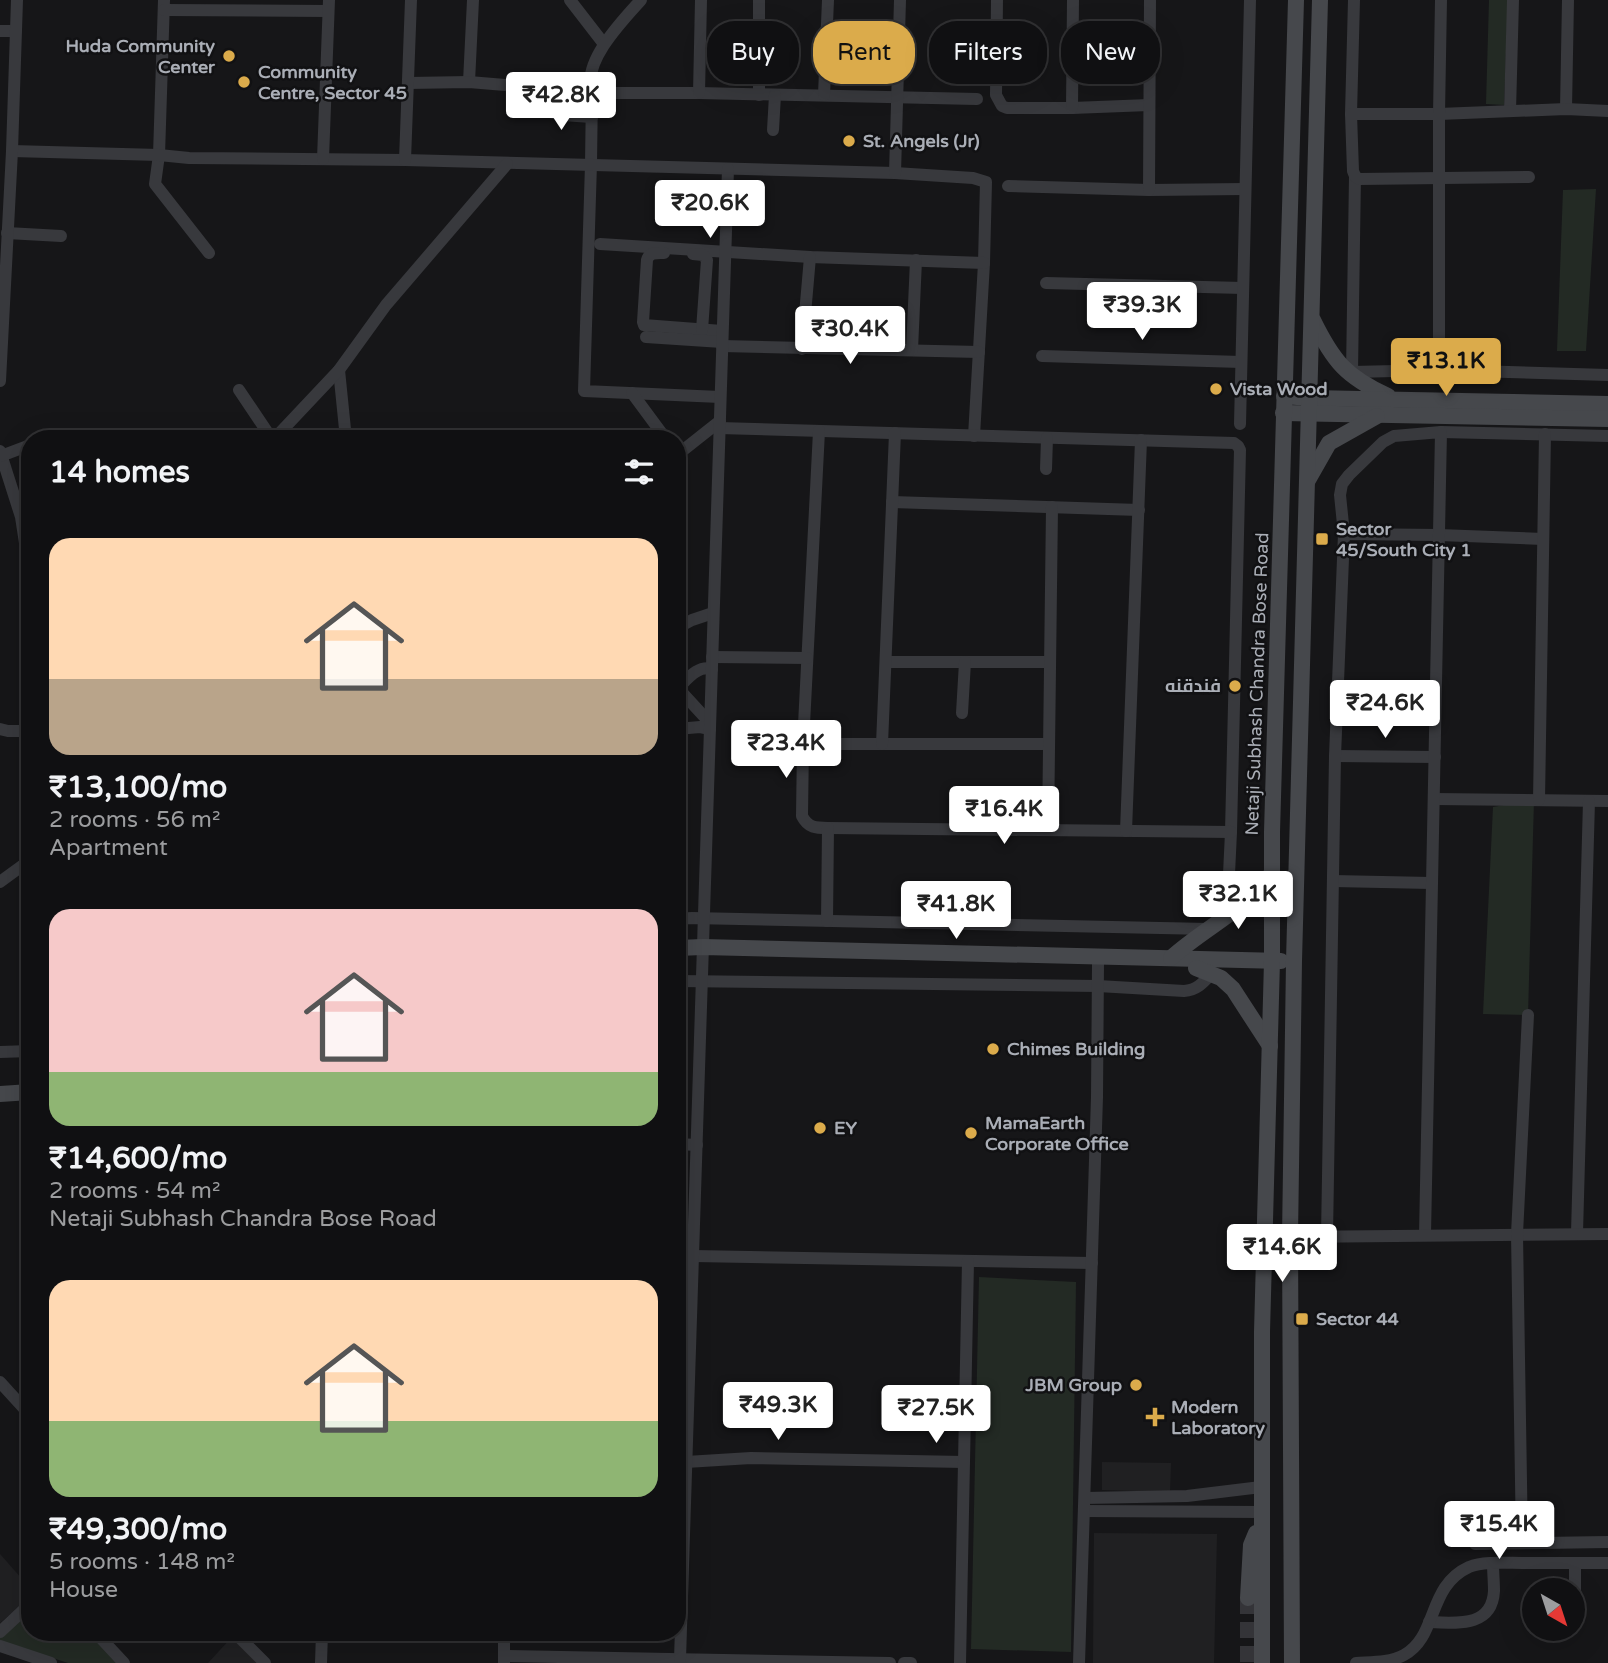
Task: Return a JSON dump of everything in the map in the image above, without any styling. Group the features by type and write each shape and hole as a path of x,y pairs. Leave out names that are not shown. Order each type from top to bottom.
{"main road":[{"name":"Netaji Subhash Chandra Bose Road","path":"1262,1663 1262,1332 1283,413 1296,0"},
{"path":"1292,1663 1292,1081 1321,0"},
{"path":"1312,317 1323,340 1347,373 1365,386 1396,400"},
{"path":"1284,396 1309,406 1379,415 1608,419"},
{"path":"1283,413 1309,406 1396,400 1608,404"},
{"path":"1307,480 1329,443 1379,415"},
{"path":"1171,958 1253,895 1272,873"},
{"path":"686,949 1204,970 1272,966"},
{"path":"686,955 703,951 1171,958 1294,967"},
{"path":"1204,970 1221,978 1233,989 1270,1046"},
{"path":"1269,1079 1292,1081"},
{"path":"0,1086 21,1085"},
{"path":"0,1094 21,1093"},
{"path":"1248,1598 1251,1545 1261,1517"}],"street":[{"path":"0,381 2,284 12,151 6,112 17,0"},
{"path":"405,160 411,0"},
{"path":"469,82 473,0"},
{"path":"570,0 604,44"},
{"path":"621,0 630,11"},
{"path":"641,0 604,44 590,74 592,117 584,391 720,397"},
{"path":"699,93 701,0"},
{"path":"759,0 759,94"},
{"path":"824,95 828,0"},
{"path":"895,173 900,0"},
{"path":"997,0 996,95 1002,106 1072,108 1149,105"},
{"path":"1072,108 1073,0"},
{"path":"1149,190 1150,0"},
{"path":"1240,424 1250,0"},
{"path":"1354,0 1351,114 1354,176 1352,372 1439,370 1608,375"},
{"path":"1439,370 1441,0"},
{"path":"1510,111 1513,0"},
{"path":"1566,109 1568,0"},
{"path":"209,253 155,184 159,155 164,5 328,5 323,159"},
{"path":"0,31 16,31"},
{"path":"408,83 469,82 505,85"},
{"path":"592,90 602,93 977,99"},
{"path":"774,130 775,95"},
{"path":"537,109 562,115 592,117"},
{"path":"1351,114 1566,109 1608,111"},
{"path":"12,151 189,158 591,164 895,173 973,178 986,182 974,436"},
{"path":"282,430 339,370 386,305 508,164"},
{"path":"728,169 686,1462 751,1458 964,1462"},
{"path":"1354,176 1359,179 1529,177"},
{"path":"1008,186 1149,190 1245,188"},
{"path":"7,233 61,236"},
{"path":"600,244 810,257 984,262"},
{"path":"702,330 706,257 701,254 653,253 647,260 644,325 702,330 722,340"},
{"path":"802,349 810,257"},
{"path":"912,350 916,260"},
{"path":"1046,283 1243,289"},
{"path":"646,337 722,340 802,349 979,352"},
{"path":"1042,356 1241,362"},
{"path":"339,370 345,430"},
{"path":"239,390 267,430"},
{"path":"632,393 659,430"},
{"path":"686,449 719,425 819,431 1234,443 1238,446 1227,916"},
{"path":"819,431 803,744 802,816 806,823 812,827 828,828 1231,832"},
{"path":"1425,1235 1441,432"},
{"path":"1327,1236 1335,756 1344,534 1340,495 1342,484 1383,442 1394,436 1441,432 1608,436"},
{"path":"882,744 895,433"},
{"path":"1539,800 1545,435"},
{"path":"1046,469 1047,438"},
{"path":"1126,831 1142,440"},
{"path":"21,447 1,453 21,523"},
{"path":"892,502 1139,510"},
{"path":"1048,830 1052,507"},
{"path":"1344,534 1543,539"},
{"path":"686,623 713,613"},
{"path":"686,681 702,667 712,663 807,658"},
{"path":"886,662 1050,662"},
{"path":"962,713 965,662"},
{"path":"686,698 710,726"},
{"path":"686,728 710,726"},
{"path":"0,729 21,731"},
{"path":"803,744 1049,744"},
{"path":"1335,756 1435,757"},
{"path":"1434,799 1608,801"},
{"path":"1577,1233 1589,801"},
{"path":"827,921 828,828"},
{"path":"0,882 21,867"},
{"path":"1333,881 1431,883"},
{"path":"686,919 1209,929"},
{"path":"1079,1663 1097,1097 1098,964"},
{"path":"686,981 1098,986 1184,991 1200,986 1204,970"},
{"path":"1522,1544 1517,1234 1528,1015"},
{"path":"0,1052 21,1051"},
{"path":"686,1144 697,1145"},
{"path":"1290,1237 1608,1234"},
{"path":"693,1256 1092,1263"},
{"path":"960,1663 968,1261"},
{"path":"0,1382 21,1405"},
{"path":"1084,1504 1261,1487"},
{"path":"1084,1504 1261,1517"},
{"path":"1475,1544 1608,1542"},
{"path":"1356,1663 1390,1660 1415,1646 1429,1622 1438,1597 1454,1576 1471,1566 1493,1563 1608,1563"},
{"path":"1429,1622 1466,1623 1487,1611 1494,1591 1493,1563"},
{"path":"1575,1563 1575,1578"},
{"path":"0,1632 21,1612"},
{"path":"103,1641 124,1663"},
{"path":"243,1641 265,1663"},
{"path":"321,1663 322,1641"},
{"path":"504,1641 504,1660 680,1659 890,1663"},
{"path":"680,1659 681,1641"},
{"path":"0,1646 51,1663"},
{"path":"904,1663 911,1663"}],"shaded area":[{"path":"1489,0 1508,0 1504,105 1486,104"},
{"path":"1596,189 1586,351 1557,351 1563,190"},
{"path":"1534,800 1528,1015 1483,1014 1493,807"},
{"path":"979,1277 1076,1282 1071,1652 971,1649"},
{"path":"1102,1462 1171,1463 1170,1492 1102,1490"},
{"path":"1094,1533 1217,1534 1214,1663 1093,1663"},
{"path":"0,1554 21,1578 21,1605 0,1623"},
{"path":"21,1618 21,1641 98,1641 118,1663 68,1663 0,1641"},
{"path":"228,1641 236,1641 260,1663 208,1663"}],"tunnel":[{"path":"1248,1598 1248,1663"}],"place":[{"name":"Huda Community Center","path":"229,56"},
{"name":"Community Centre, Sector 45","path":"244,82"},
{"name":"St. Angels (Jr)","path":"849,141"},
{"name":"Vista Wood","path":"1216,389"},
{"name":"Sector 45/South City 1","path":"1322,539"},
{"name":"فندقنه","path":"1235,686"},
{"name":"Chimes Building","path":"993,1049"},
{"name":"EY","path":"820,1128"},
{"name":"MamaEarth Corporate Office","path":"971,1133"},
{"name":"Sector 44","path":"1302,1319"},
{"name":"JBM Group","path":"1136,1385"},
{"name":"Modern Laboratory","path":"1155,1417"}]}
